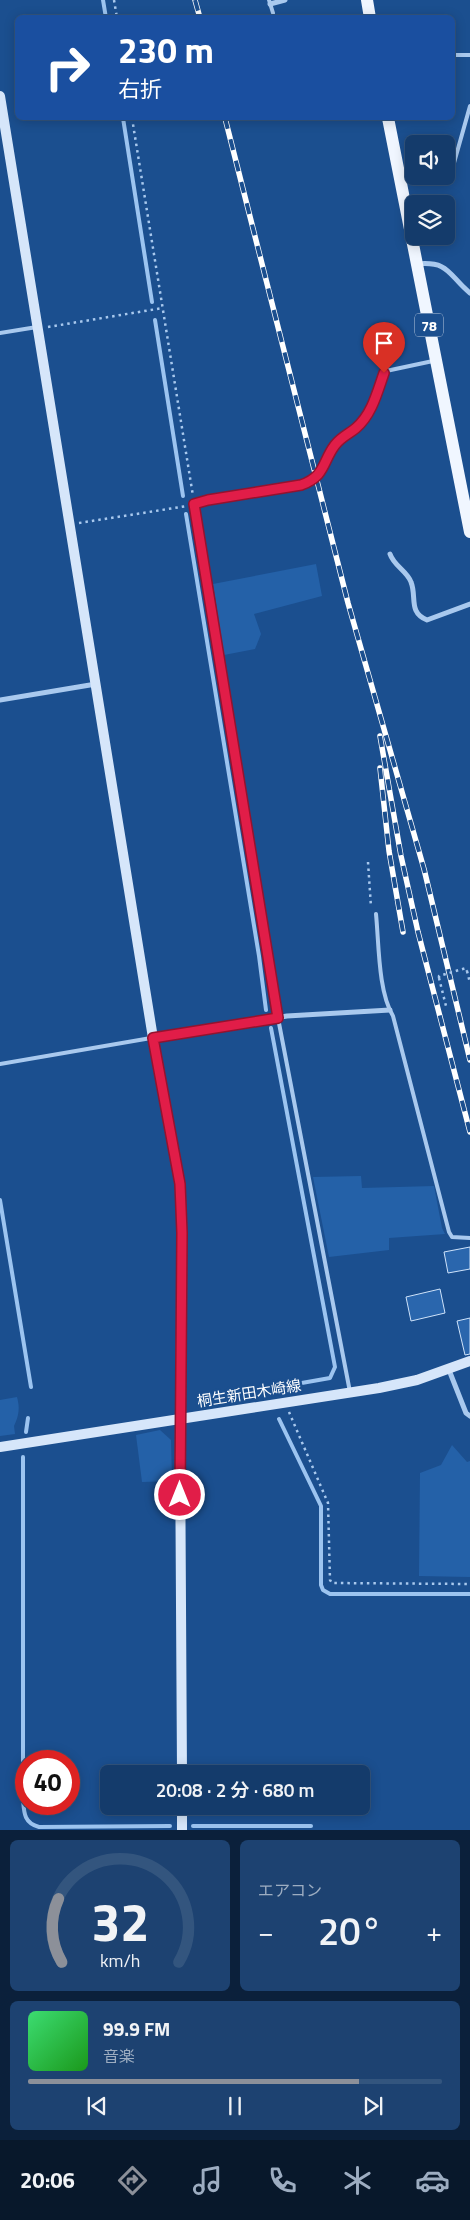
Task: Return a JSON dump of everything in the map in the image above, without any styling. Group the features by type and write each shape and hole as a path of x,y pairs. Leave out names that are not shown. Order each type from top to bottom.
{"main road":[{"path":"367,0 370,15"},
{"name":"78","path":"388,120 470,532"}],"street":[{"path":"270,2 286,0"},
{"path":"0,96 153,1038 180,1184 182,1233 180,1419 182,1765"},
{"path":"416,264 430,263 442,266 470,293"},
{"path":"390,554 395,563 410,580 414,609 422,618 427,620 470,604"},
{"path":"0,700 96,684"},
{"path":"153,1038 287,1016 390,1010"},
{"name":"桐生新田木崎線","path":"0,1447 401,1384 449,1370 470,1361"},
{"path":"449,1370 466,1413 470,1416"},
{"path":"182,1815 182,1830"}],"lane":[{"path":"270,2 273,13"},
{"path":"455,55 470,55"},
{"path":"455,159 470,106"},
{"path":"0,333 37,326"},
{"path":"350,1392 278,1018 194,504 310,482 323,470 335,445 366,418 386,371 436,360"},
{"path":"376,914 382,974 390,1010 449,1232 452,1237 470,1238"},
{"path":"0,1064 153,1038"}],"path":[{"path":"114,0 116,15"},
{"path":"71,524 194,504 132,120"},
{"path":"37,326 49,327 163,308"},
{"path":"368,862 372,909 376,914"},
{"path":"446,1006 439,976 466,968 470,983"},
{"path":"287,1403 289,1416 328,1502 330,1580 332,1583 470,1584"}],"shaded area":[{"path":"316,564 322,596 254,614 261,634 255,649 224,655 213,584"},
{"path":"361,1176 362,1188 434,1186 442,1228 445,1234 389,1238 389,1250 329,1257 313,1177"},
{"path":"17,1397 19,1408 14,1426 15,1434 0,1436 0,1400"},
{"path":"160,1430 171,1440 172,1481 142,1482 136,1435"},
{"path":"452,1445 467,1462 470,1461 470,1577 419,1576 420,1473 441,1465"}],"building":[{"path":"470,1247 470,1269 448,1273 444,1252"},
{"path":"440,1289 445,1313 411,1321 406,1297"},
{"path":"470,1318 470,1354 465,1355 457,1321"}],"waterway":[{"path":"103,0 106,15"},
{"path":"123,120 152,302"},
{"path":"155,320 183,496"},
{"path":"186,514 259,956 266,1010"},
{"path":"271,1028 335,1367 330,1378 296,1384"},
{"path":"0,1200 31,1387"},
{"path":"26,1432 28,1418"},
{"path":"279,1419 321,1506 321,1585 323,1590 330,1594 470,1594"},
{"path":"23,1457 23,1799 26,1817 30,1823 39,1827 170,1826"},
{"path":"193,1826 311,1826"}],"railway":[{"path":"195,0 199,15"},
{"path":"226,120 348,603 424,869 470,1060"},
{"path":"380,736 401,856 418,932 470,1132"},
{"path":"380,768 389,851 403,932"}],"route":[{"path":"180,1495 182,1233 180,1184 153,1038 278,1018 194,504 310,482 323,470 332,449 341,438 351,433 366,418 384,373"}]}
